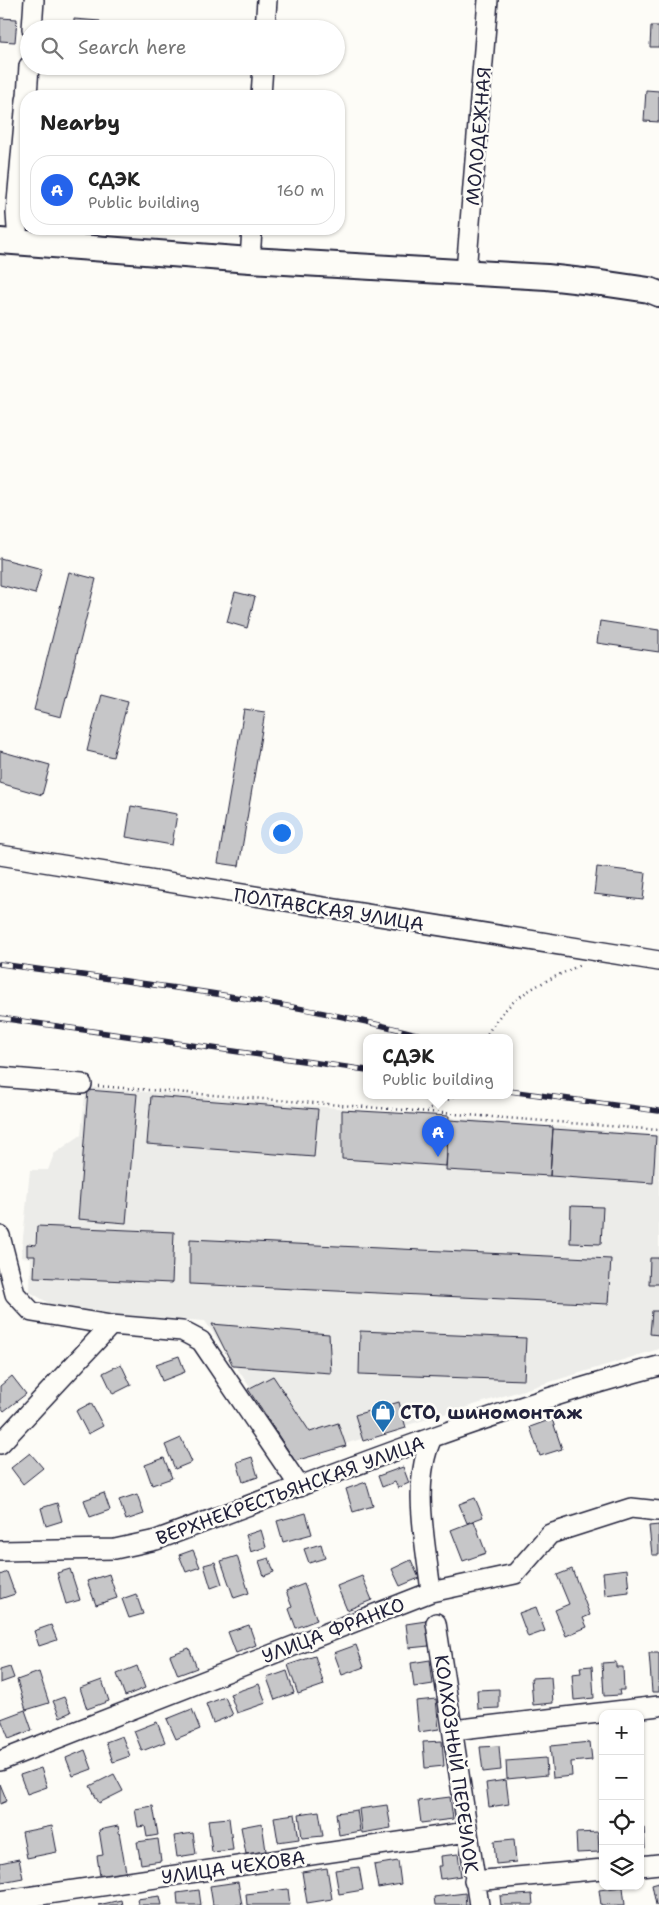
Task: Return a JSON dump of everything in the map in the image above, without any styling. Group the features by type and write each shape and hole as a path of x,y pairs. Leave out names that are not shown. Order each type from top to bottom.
{"main road":[{"path":"9,242 250,260 466,272 601,283 656,291"}],"street":[{"path":"33,20 34,0"},
{"path":"266,20 267,0"},
{"name":"МОЛОДЕЖНАЯ","path":"466,272 488,0"},
{"path":"27,90 28,75"},
{"path":"261,90 262,75"},
{"path":"9,242 16,213 20,168"},
{"path":"250,260 252,235"},
{"name":"ПОЛТАВСКАЯ УЛИЦА","path":"0,855 659,961"},
{"path":"0,1077 82,1084"},
{"path":"0,1236 8,1296 32,1312 111,1325 182,1331 201,1341 300,1487"},
{"path":"0,1444 111,1325"},
{"name":"ВЕРХНЕКРЕСТЬЯНСКАЯ УЛИЦА","path":"0,1551 115,1549 156,1540 432,1438 577,1388 659,1366"},
{"path":"431,1592 421,1486 426,1451 432,1438"},
{"path":"393,1452 415,1470 421,1486"},
{"name":"УЛИЦА ФРАНКО","path":"0,1761 431,1592 514,1574 550,1534 631,1508 659,1511"},
{"name":"КОЛХОЗНЫЙ ПЕРЕУЛОК","path":"436,1623 479,1905"},
{"path":"453,1730 659,1706"},
{"name":"УЛИЦА ЧЕХОВА","path":"0,1902 467,1832"},
{"path":"644,1866 659,1864"},
{"path":"474,1882 599,1869"}],"path":[{"path":"487,1034 494,1021 527,990 606,953"},
{"path":"82,1084 428,1110 659,1130"},
{"path":"428,1110 449,1099"}],"shaded area":[{"path":"86,1087 659,1135 659,1349 298,1458 205,1321 62,1311 30,1292 31,1258 21,1257 30,1170 48,1170 54,1154 81,1135"}],"building":[{"path":"0,18 17,19 15,42 0,41"},
{"path":"651,26 659,26 659,47 650,47"},
{"path":"646,90 659,91 659,122 644,121"},
{"path":"0,558 42,569 35,594 0,585"},
{"path":"69,572 96,579 61,717 34,710"},
{"path":"235,592 255,597 247,628 227,622"},
{"path":"600,621 659,630 659,652 597,643"},
{"path":"101,694 128,701 113,757 87,751"},
{"path":"244,709 265,712 239,866 218,863"},
{"path":"0,751 50,765 42,795 0,783"},
{"path":"131,806 177,814 172,845 126,837"},
{"path":"597,867 646,873 643,900 594,894"},
{"path":"88,1090 137,1094 126,1223 78,1219"},
{"path":"151,1096 318,1109 314,1157 147,1144"},
{"path":"342,1110 449,1116 446,1166 342,1159"},
{"path":"449,1120 553,1127 550,1176 446,1170"},
{"path":"553,1129 656,1136 653,1183 550,1176"},
{"path":"571,1206 603,1207 601,1244 570,1243"},
{"path":"37,1226 174,1232 172,1283 34,1277 35,1256 27,1256 27,1244 36,1245"},
{"path":"190,1239 611,1259 608,1304 190,1284"},
{"path":"650,1258 659,1258 659,1284 649,1284"},
{"path":"652,1311 659,1311 659,1335 650,1334"},
{"path":"212,1324 329,1334 331,1373 233,1366"},
{"path":"360,1331 526,1338 524,1380 359,1374"},
{"path":"179,1356 185,1372 162,1381 156,1364"},
{"path":"121,1364 131,1385 113,1394 103,1373"},
{"path":"12,1376 26,1394 4,1411 0,1406 0,1386"},
{"path":"273,1376 310,1432 338,1423 346,1446 295,1461 248,1389"},
{"path":"399,1402 406,1428 363,1441 355,1415"},
{"path":"91,1403 103,1426 88,1434 76,1411"},
{"path":"552,1419 562,1449 540,1456 530,1427"},
{"path":"181,1438 192,1462 175,1469 165,1445"},
{"path":"30,1453 43,1468 23,1484 11,1468"},
{"path":"252,1457 258,1477 243,1482 237,1462"},
{"path":"164,1458 172,1478 152,1485 145,1465"},
{"path":"403,1467 409,1483 398,1488 395,1482 382,1487 378,1476"},
{"path":"366,1482 373,1506 353,1512 346,1489"},
{"path":"104,1493 110,1510 90,1517 84,1500"},
{"path":"137,1494 144,1514 126,1520 119,1500"},
{"path":"475,1498 483,1517 467,1523 459,1504"},
{"path":"57,1503 62,1521 46,1526 41,1508"},
{"path":"306,1513 312,1534 283,1542 277,1521"},
{"path":"474,1521 486,1553 463,1561 451,1530"},
{"path":"659,1525 659,1555 652,1555 649,1526"},
{"path":"261,1530 266,1547 251,1552 246,1535"},
{"path":"321,1544 325,1558 309,1563 304,1549"},
{"path":"193,1550 200,1567 186,1572 179,1555"},
{"path":"237,1556 249,1593 234,1598 221,1561"},
{"path":"269,1558 274,1572 264,1576 259,1561"},
{"path":"411,1560 419,1578 400,1586 392,1569"},
{"path":"215,1562 222,1584 211,1588 204,1565"},
{"path":"70,1569 80,1600 66,1604 57,1573"},
{"path":"572,1569 590,1615 583,1618 587,1627 566,1636 555,1610 569,1604 557,1575"},
{"path":"627,1569 629,1592 605,1595 603,1572"},
{"path":"7,1572 15,1594 0,1599 0,1575"},
{"path":"109,1574 117,1598 96,1605 87,1581"},
{"path":"362,1576 372,1600 347,1610 337,1586"},
{"path":"304,1584 317,1620 296,1628 289,1609 292,1607 286,1591"},
{"path":"136,1594 143,1614 129,1618 122,1599"},
{"path":"536,1607 545,1631 528,1637 519,1613"},
{"path":"426,1621 429,1646 409,1648 406,1624"},
{"path":"51,1625 57,1640 39,1646 34,1631"},
{"path":"249,1625 256,1645 236,1653 228,1632"},
{"path":"356,1645 364,1667 342,1675 334,1653"},
{"path":"189,1648 197,1668 178,1675 170,1655"},
{"path":"649,1653 659,1653 659,1692 652,1692"},
{"path":"315,1656 324,1685 298,1694 288,1665"},
{"path":"430,1660 433,1684 414,1687 411,1663"},
{"path":"616,1662 616,1667 623,1667 624,1690 619,1690 620,1695 604,1696 602,1663"},
{"path":"137,1666 145,1688 125,1696 117,1674"},
{"path":"592,1666 594,1698 574,1700 572,1674 581,1673 580,1667"},
{"path":"10,1667 14,1678 0,1683 0,1670"},
{"path":"287,1671 294,1693 275,1700 267,1678"},
{"path":"39,1672 49,1703 26,1710 17,1680"},
{"path":"551,1677 553,1703 533,1705 531,1678"},
{"path":"102,1680 109,1701 87,1709 80,1688"},
{"path":"259,1684 266,1703 237,1713 230,1694"},
{"path":"499,1689 499,1708 478,1709 477,1690"},
{"path":"64,1697 71,1712 60,1717 53,1701"},
{"path":"225,1697 233,1715 213,1723 206,1704"},
{"path":"436,1699 439,1729 419,1732 416,1701"},
{"path":"192,1709 200,1729 176,1739 167,1719"},
{"path":"25,1710 32,1730 9,1739 1,1719"},
{"path":"157,1722 165,1742 142,1751 134,1731"},
{"path":"122,1736 130,1756 113,1762 106,1742"},
{"path":"442,1741 444,1766 425,1768 423,1742"},
{"path":"590,1742 592,1760 571,1762 572,1776 553,1778 550,1746"},
{"path":"499,1746 501,1770 483,1772 480,1747"},
{"path":"85,1750 92,1769 73,1776 66,1758"},
{"path":"546,1758 547,1775 507,1779 506,1761"},
{"path":"41,1768 47,1787 27,1794 20,1775"},
{"path":"114,1774 123,1791 99,1803 90,1786"},
{"path":"506,1780 509,1804 489,1807 486,1783"},
{"path":"0,1784 7,1801 0,1804"},
{"path":"450,1797 453,1819 421,1823 418,1801"},
{"path":"387,1805 391,1828 362,1833 359,1809"},
{"path":"153,1806 158,1835 147,1837 145,1826 138,1827 135,1809"},
{"path":"357,1810 360,1831 339,1835 336,1813"},
{"path":"319,1811 323,1836 302,1838 299,1814"},
{"path":"295,1814 299,1839 278,1842 274,1817"},
{"path":"229,1818 233,1850 212,1852 208,1820"},
{"path":"262,1823 266,1851 246,1854 241,1827"},
{"path":"52,1826 57,1852 27,1858 22,1832"},
{"path":"118,1826 126,1872 100,1876 97,1856 103,1855 99,1830"},
{"path":"598,1832 599,1852 577,1853 576,1833"},
{"path":"193,1833 196,1854 177,1857 174,1836"},
{"path":"158,1839 161,1861 141,1864 137,1842"},
{"path":"514,1839 516,1862 496,1864 494,1841"},
{"path":"458,1854 461,1876 440,1879 438,1866 442,1866 441,1856"},
{"path":"19,1859 23,1878 2,1882 0,1863"},
{"path":"398,1861 401,1884 378,1888 374,1865"},
{"path":"359,1867 363,1890 339,1894 335,1870"},
{"path":"327,1868 332,1899 307,1903 302,1872"},
{"path":"238,1882 242,1905 213,1905 210,1886"},
{"path":"659,1883 659,1905 656,1905 652,1885"},
{"path":"288,1889 290,1905 247,1905 246,1894"},
{"path":"199,1890 201,1905 178,1905 177,1893"},
{"path":"599,1890 623,1890 625,1905 601,1905"},
{"path":"465,1893 466,1905 435,1905 434,1897"},
{"path":"532,1894 533,1905 501,1905 500,1896"},
{"path":"160,1896 162,1905 138,1905 137,1899"},
{"path":"121,1900 122,1905 98,1905"}],"railway":[{"path":"0,964 272,1003 416,1034"},
{"path":"0,1018 363,1069"},
{"path":"513,1092 659,1111"}],"place":[{"name":"СДЭК","path":"438,1157"},
{"name":"СТО, шиномонтаж","path":"383,1433"}]}
